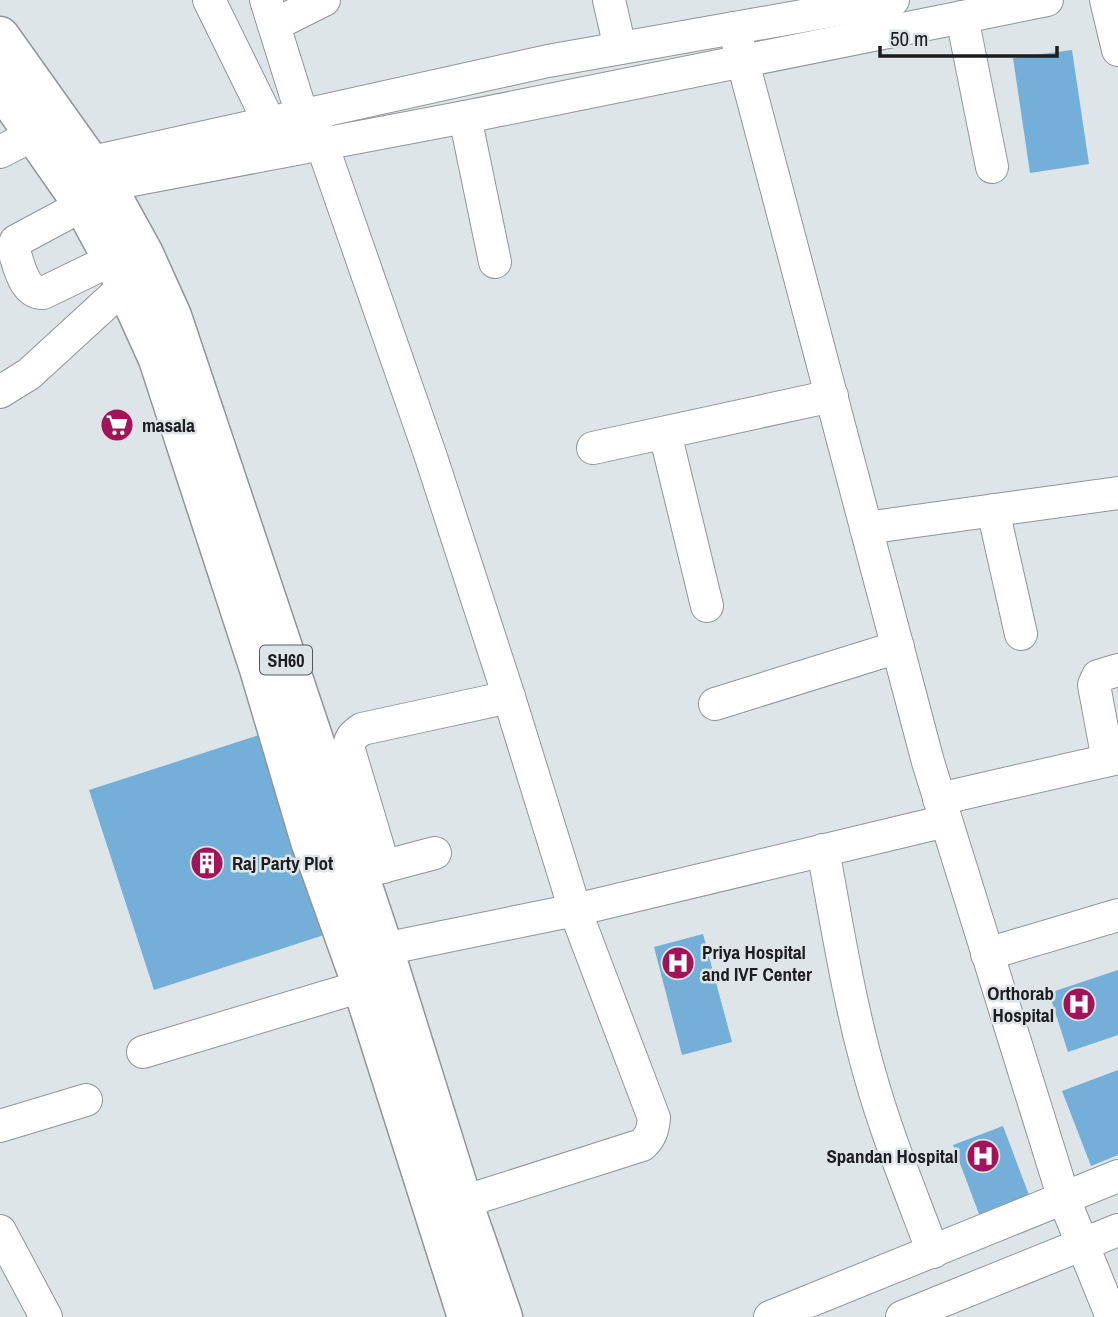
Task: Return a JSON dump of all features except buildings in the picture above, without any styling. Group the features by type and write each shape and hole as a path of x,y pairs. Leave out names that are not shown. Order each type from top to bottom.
{"main road":[{"name":"SH60","path":"0,36 82,183 118,273 158,359 258,668 310,841 362,986 461,1315"},
{"name":"SH60","path":"0,86 33,135 82,183 144,254 172,316 371,870 384,949 463,1202 503,1317"}],"street":[{"path":"209,0 269,122"},
{"path":"324,0 270,12 306,114 322,145 426,444 575,910 654,1118 649,1139 642,1144 463,1202"},
{"path":"609,0 620,48"},
{"path":"118,273 36,293 28,287 13,248 16,241 82,183 269,122 548,61 620,48 735,18 893,0"},
{"path":"82,183 322,145 1047,0"},
{"path":"1106,0 1118,50"},
{"path":"962,17 992,167"},
{"path":"735,18 743,61 943,810 1064,1199 1112,1317"},
{"path":"465,117 495,262"},
{"path":"0,152 33,135"},
{"path":"0,392 29,374 118,273"},
{"path":"593,448 832,396"},
{"path":"664,433 707,606"},
{"path":"866,528 1118,493"},
{"path":"993,510 1021,634"},
{"path":"715,704 898,647"},
{"path":"384,949 575,910 823,850 943,810 1113,759 1094,685 1098,676 1118,670"},
{"path":"435,853 371,870 349,741 362,729 509,697"},
{"path":"823,850 869,1073 889,1138 933,1252"},
{"path":"987,954 1118,915"},
{"path":"143,1052 362,986"},
{"path":"0,1126 86,1100"},
{"path":"771,1317 1118,1176"},
{"path":"902,1317 1118,1230"},
{"path":"0,1231 46,1317"}],"place":[{"name":"masala","path":"117,425"},
{"name":"Raj Party Plot","path":"207,863"},
{"name":"Priya Hospital and IVF Center","path":"678,963"},
{"name":"Orthorab Hospital","path":"1079,1004"},
{"name":"Spandan Hospital","path":"983,1156"}]}
